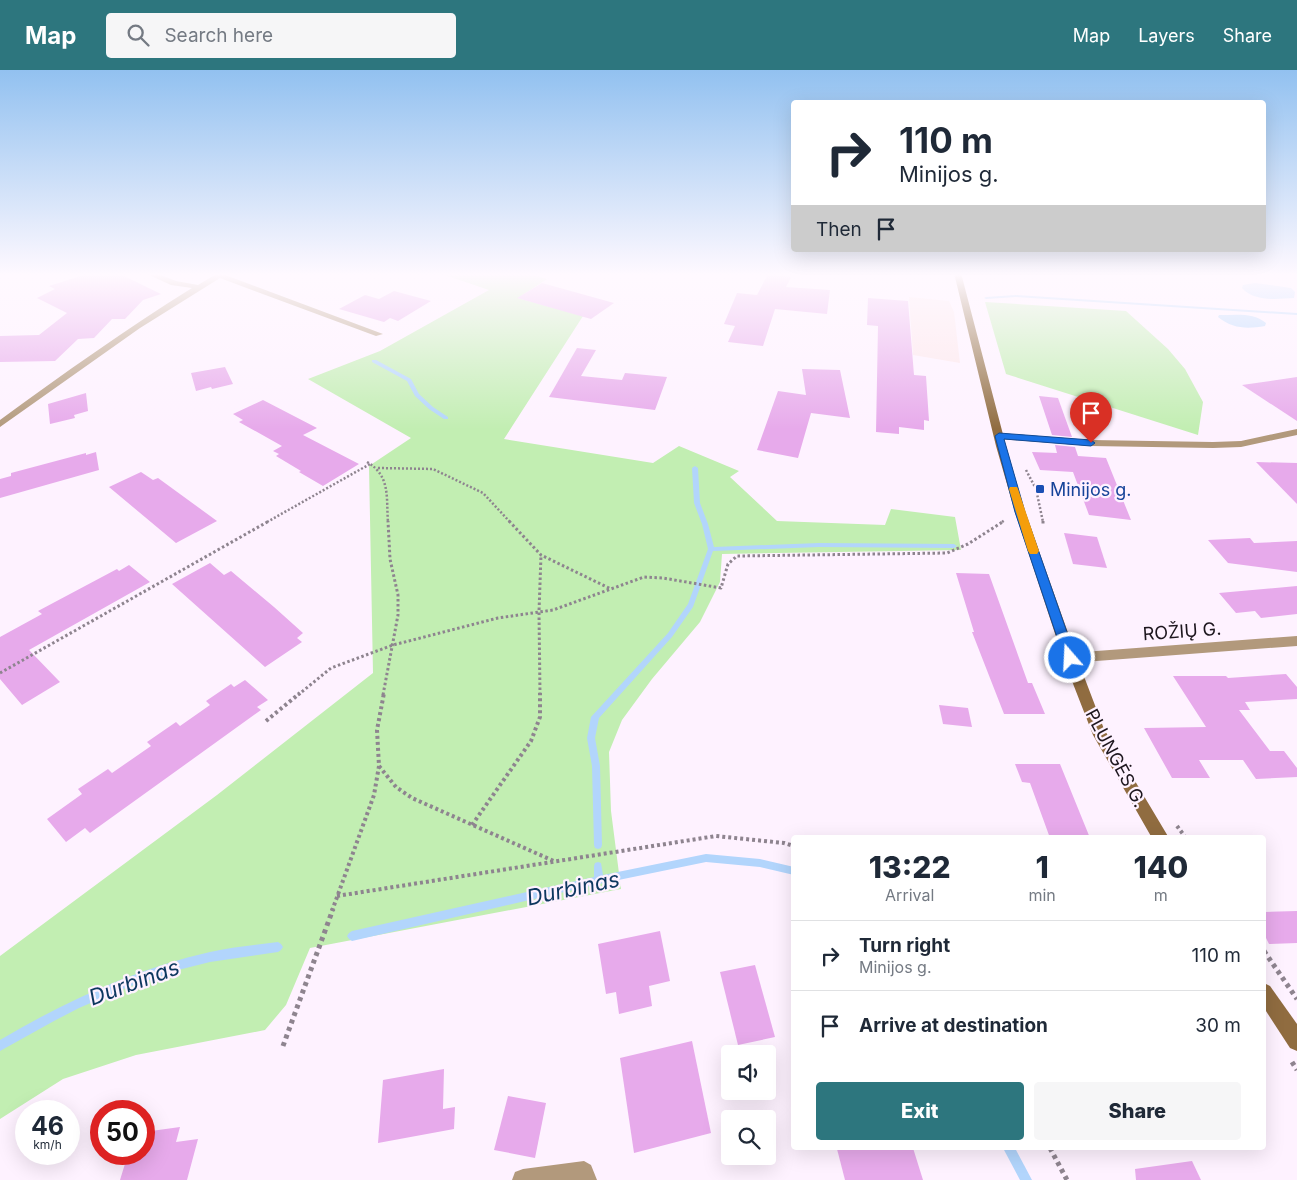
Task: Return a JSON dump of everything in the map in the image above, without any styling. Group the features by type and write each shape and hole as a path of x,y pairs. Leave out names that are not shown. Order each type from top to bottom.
{"main road":[{"name":"PLUNGĖS G.","path":"970,325 1020,512 1070,658 1098,731 1159,835"},
{"path":"1266,995 1297,1041"}],"street":[{"path":"0,424 83,362 140,325"},
{"path":"355,325 379,334"},
{"path":"0,415 10,416"},
{"path":"999,436 1091,443 1213,445 1241,444 1297,432"},
{"name":"ROŽIŲ G.","path":"1070,658 1297,641"},
{"path":"523,1180 584,1172 586,1180"}],"path":[{"path":"1015,438 1024,468 1032,478 1042,511 1044,528"},
{"path":"0,672 369,463 377,468 385,481 390,559 398,595 398,615 377,730 379,766 374,795 283,1046"},
{"path":"377,468 433,469 483,493 542,555 612,589"},
{"path":"266,721 332,668 393,645 498,618 553,610 644,577 663,578 712,588 721,588 728,564 737,556 946,553 968,544 1008,518"},
{"path":"472,825 531,741 540,717 539,612 542,555"},
{"path":"379,766 396,787 412,798 556,862"},
{"path":"1175,822 1184,835"},
{"path":"337,896 716,836 791,845"},
{"path":"1266,954 1297,999"},
{"path":"1051,1150 1067,1180"}],"shaded area":[{"path":"911,325 956,325 960,363 913,355"}],"green space":[{"path":"427,325 577,325 504,439 653,463 679,446 739,471 730,477 777,521 885,525 891,509 955,517 961,550 722,554 720,582 700,622 652,679 622,720 609,752 611,811 621,889 310,948 286,1005 265,1030 136,1055 63,1079 30,1100 15,1100 15,1109 0,1119 0,956 217,795 373,673 369,466 411,438 308,379 380,351"},
{"path":"992,325 1141,325 1168,349 1185,369 1203,402 1198,435 1006,374"}],"water":[{"path":"1231,325 1265,325 1252,328"}],"building":[{"path":"52,325 107,325 94,338 78,339 55,361 0,362 0,336 39,335"},
{"path":"728,325 770,325 763,346 728,342 735,326"},
{"path":"867,325 910,325 914,375 926,376 929,421 924,420 924,430 899,427 899,434 876,432 878,326"},
{"path":"577,348 596,350 581,376 622,380 625,373 667,377 655,410 549,397"},
{"path":"225,367 233,384 196,391 191,373"},
{"path":"802,369 840,370 850,418 811,413 798,458 757,450 778,391 806,395"},
{"path":"1297,377 1297,421 1242,385"},
{"path":"86,393 88,411 74,415 75,418 50,424 48,404"},
{"path":"1039,396 1058,398 1072,437 1052,435"},
{"path":"263,400 317,428 303,435 359,464 323,486 299,472 301,471 276,456 279,454 273,451 282,446 239,422 243,420 233,414"},
{"path":"1055,445 1075,447 1078,456 1106,458 1131,520 1089,515 1073,472 1040,470 1032,452 1057,453"},
{"path":"96,452 99,470 0,498 0,479 11,476 11,473"},
{"path":"1256,462 1297,463 1297,504"},
{"path":"141,472 153,480 158,478 217,521 176,543 109,487"},
{"path":"1064,533 1097,537 1107,568 1073,564"},
{"path":"1250,538 1254,543 1297,541 1297,572 1228,563 1208,540"},
{"path":"210,563 224,575 231,571 274,607 303,633 297,638 302,642 265,667 172,584"},
{"path":"129,565 150,582 29,650 60,682 22,705 0,679 0,637 42,614 38,611 117,569 119,571"},
{"path":"956,573 989,574 1028,683 1032,683 1045,714 1004,714 972,632 974,632"},
{"path":"1297,586 1297,614 1261,618 1255,611 1236,613 1219,593"},
{"path":"1286,674 1297,687 1297,699 1245,702 1250,710 1239,710 1270,751 1284,751 1297,768 1297,777 1256,779 1243,760 1199,760 1210,778 1172,778 1144,728 1206,727 1173,676 1226,676 1228,678"},
{"path":"245,680 268,700 257,707 261,710 90,833 85,828 66,842 47,819 82,794 78,789 108,769 112,773 151,746 147,742 176,722 180,726 210,705 206,701 231,684 234,687"},
{"path":"939,705 968,708 972,727 943,724"},
{"path":"1015,764 1060,764 1089,835 1049,835 1030,783 1022,782"},
{"path":"1297,911 1297,943 1269,944 1266,938 1266,912"},
{"path":"660,931 670,981 649,986 652,1006 619,1014 616,992 606,994 598,944"},
{"path":"755,965 775,1037 738,1045 720,972"},
{"path":"692,1041 711,1133 634,1153 620,1058"},
{"path":"444,1069 443,1109 455,1107 454,1129 378,1143 383,1080"},
{"path":"508,1096 546,1103 535,1158 494,1150"},
{"path":"180,1127 176,1142 198,1139 187,1180 120,1180 125,1165 155,1165 155,1130"},
{"path":"837,1150 914,1150 923,1180 845,1180"},
{"path":"1192,1161 1201,1180 1136,1180 1135,1169"}],"waterway":[{"path":"374,361 409,380 417,395 446,418"},
{"path":"695,468 697,503 705,524 711,549"},
{"path":"711,549 819,545 954,546"},
{"path":"598,845 596,766 591,738 595,717 670,635 691,605 711,549"},
{"name":"Durbinas","path":"599,880 706,858 760,863 791,870"},
{"path":"598,866 599,880"},
{"name":"Durbinas","path":"352,936 599,880"},
{"name":"Durbinas","path":"0,1046 76,1004 155,972 210,957 278,947"},
{"name":"Durbinas","path":"1010,1150 1026,1180"}],"slow traffic":[{"path":"1014,489 1033,551"}],"place":[{"name":"Minijos g.","path":"1040,489"}],"route":[{"path":"1070,658 1020,512 999,436 1091,443"}]}
